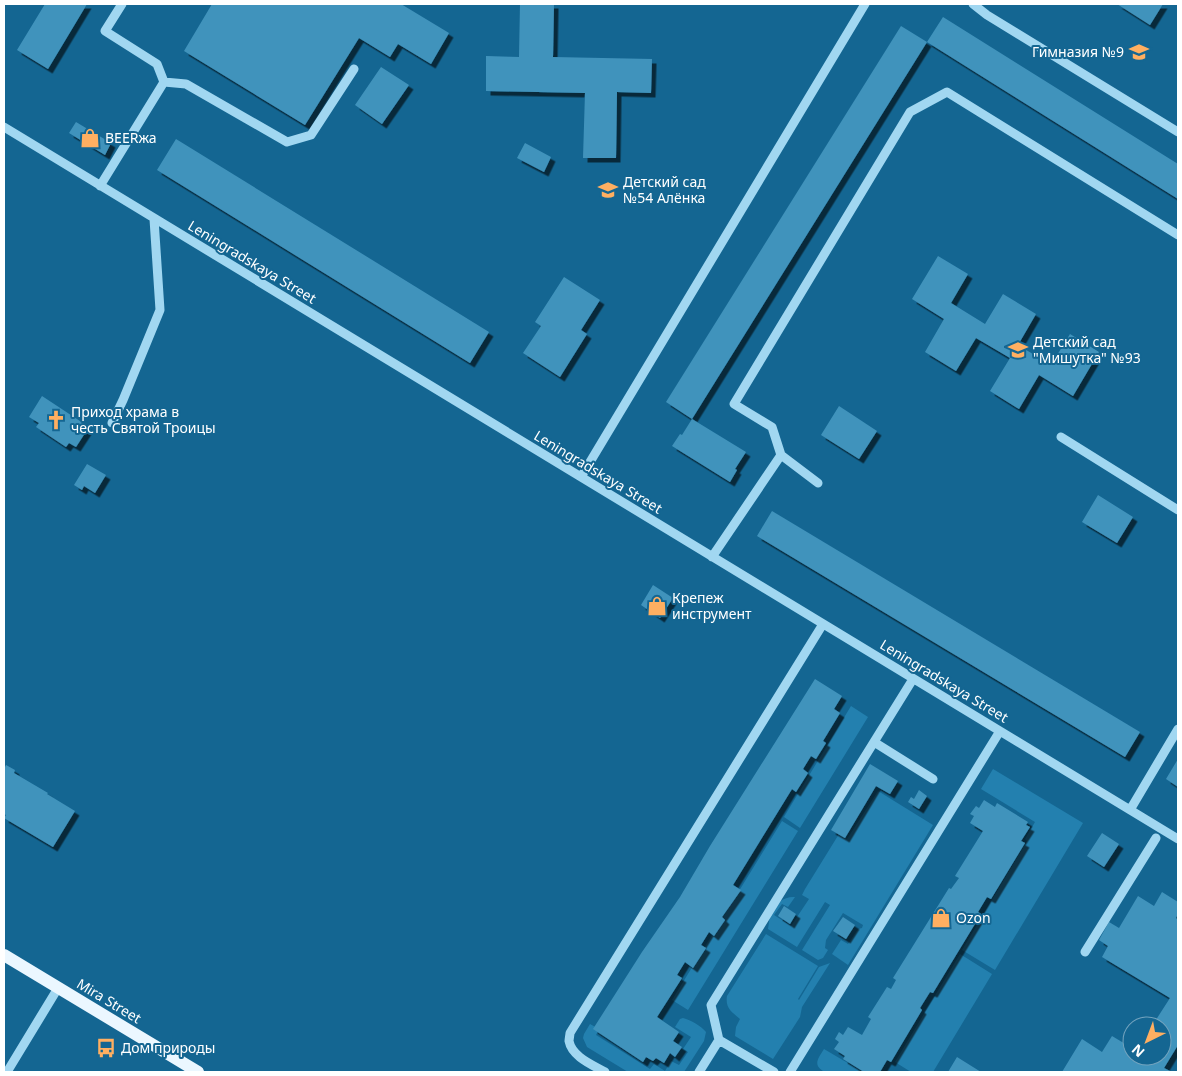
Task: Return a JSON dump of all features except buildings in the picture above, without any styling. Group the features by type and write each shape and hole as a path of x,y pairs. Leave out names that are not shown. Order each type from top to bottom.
{"main road":[{"name":"Mira Street","path":"4,955 198,1072"}],"street":[{"path":"122,4 105,31 157,64 164,82"},
{"path":"581,477 865,4"},
{"path":"972,4 1178,132"},
{"path":"164,82 186,84 287,142 311,135 354,69"},
{"path":"100,186 164,82"},
{"path":"818,483 781,455 772,427 734,404 910,112 947,92 1178,235"},
{"name":"Leningradskaya Street","path":"4,128 1178,839"},
{"path":"112,423 160,310 154,219"},
{"path":"1061,438 1178,510"},
{"path":"712,557 781,455"},
{"path":"605,1072 578,1056 572,1049 569,1041 570,1033 823,624"},
{"path":"774,1072 719,1040 710,1005 913,679"},
{"path":"1130,810 1178,729"},
{"path":"790,1072 1000,731"},
{"path":"874,742 933,779"},
{"path":"1085,952 1156,838"},
{"path":"7,1072 58,988"},
{"path":"698,1072 719,1040"}],"shaded area":[{"path":"851,706 868,717 800,828 784,817"},
{"path":"993,769 1083,823 995,970 962,950 1027,841 1025,839 1035,822 981,789"},
{"path":"878,791 933,825 848,965 832,954 841,940 848,944 863,925 843,913 826,940 825,948 828,950 823,958 818,960 802,950 830,905 825,902 797,947 768,929 771,912 781,901 795,897 788,907 782,904 774,915 791,926 809,899 802,895 805,889 839,834 847,839"},
{"path":"782,821 798,831 688,1010 672,1000"},
{"path":"766,934 818,966 799,1000 819,967 830,963 802,1007 800,1017 773,1059 735,1036 736,1027 740,1019 727,1004 727,996"},
{"path":"960,954 992,974 933,1072 911,1072 895,1062"},
{"path":"683,1018 696,1024 706,1032 704,1041 684,1072 628,1072 587,1047 583,1038 590,1024 599,1029 596,1035 650,1069 654,1064 665,1071 671,1061 679,1065 688,1052 683,1049 691,1037 675,1027 680,1019"},
{"path":"824,1049 863,1072 825,1072 817,1064"}],"place":[{"name":"Гимназия №9","path":"1139,52"},
{"name":"BEERжа","path":"90,138"},
{"name":"Детский сад №54 Алёнка","path":"608,190"},
{"name":"Детский сад \"Мишутка\" №93","path":"1018,350"},
{"name":"Приход храма в честь Святой Троицы","path":"56,420"},
{"name":"Крепеж инструмент","path":"657,606"},
{"name":"Ozon","path":"941,918"},
{"name":"Дом природы","path":"106,1048"}]}
